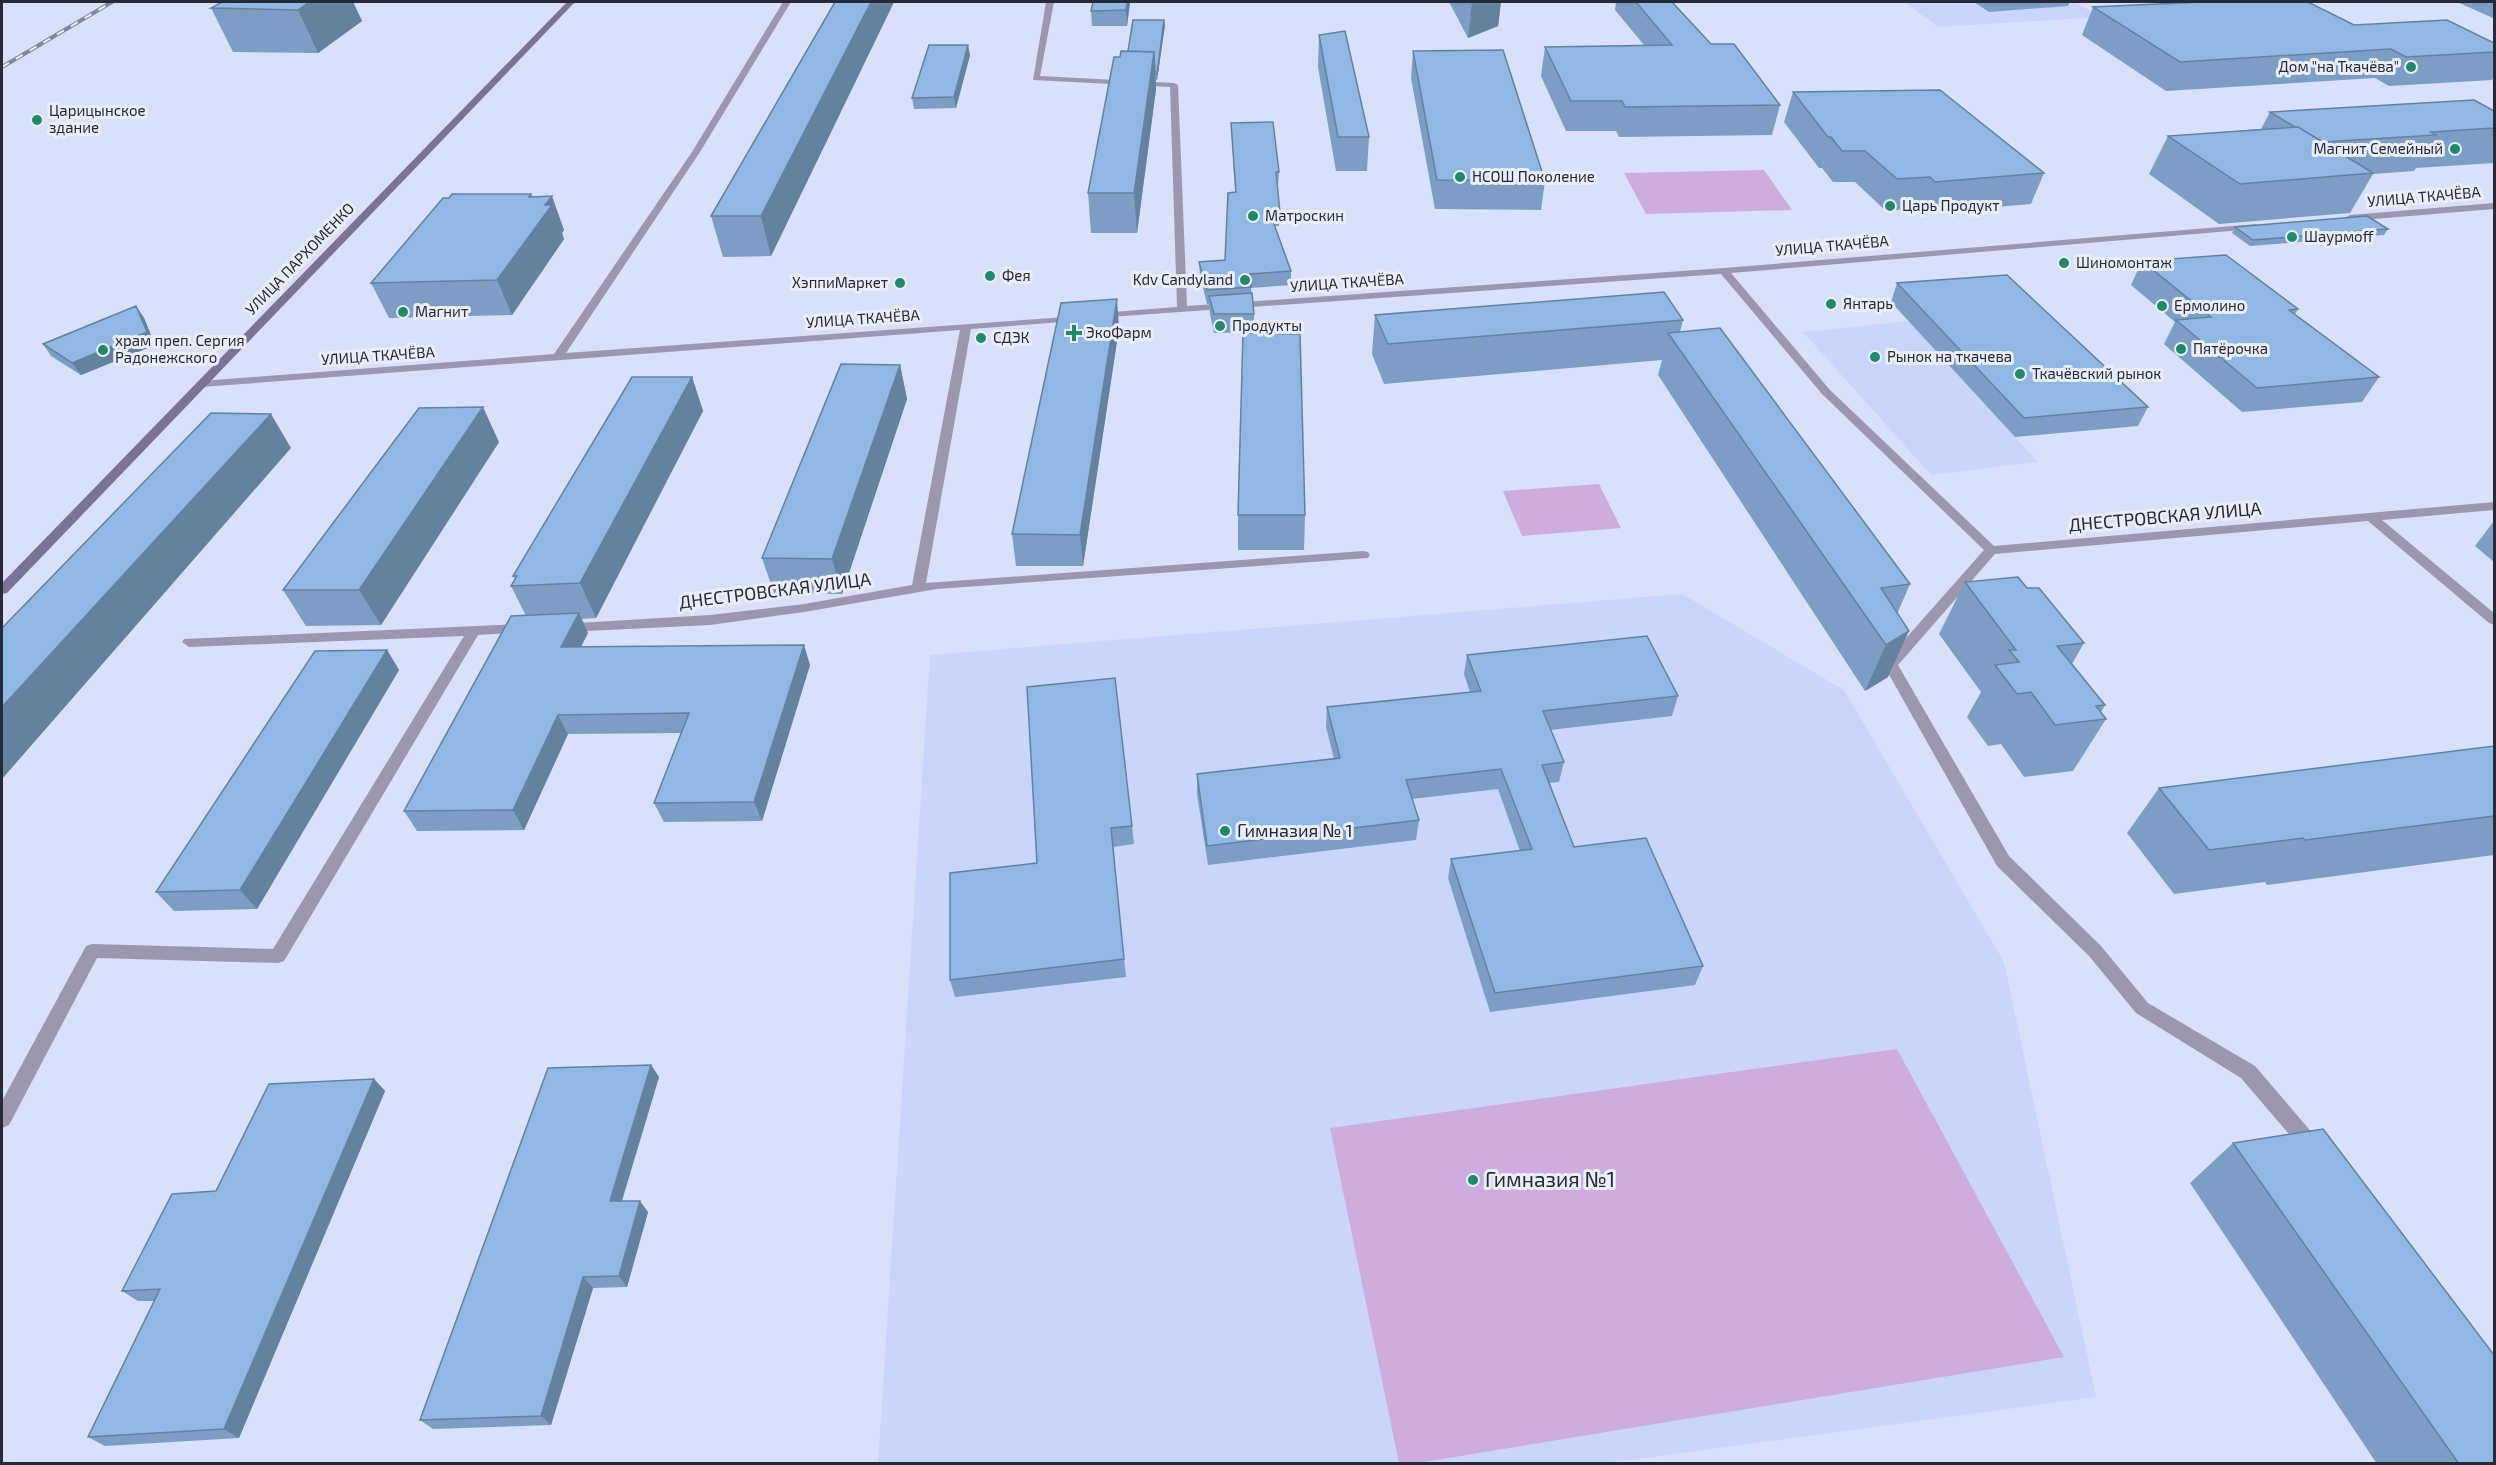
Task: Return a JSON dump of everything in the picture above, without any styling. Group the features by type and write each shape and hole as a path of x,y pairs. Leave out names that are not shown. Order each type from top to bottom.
{"street":[{"name":"УЛИЦА ПАРХОМЕНКО","path":"2,590 571,2"},
{"path":"558,357 696,152 787,2"},
{"path":"1050,2 1036,78 1174,85 1182,310"},
{"name":"УЛИЦА ТКАЧЁВА","path":"2333,219 2494,206"},
{"name":"УЛИЦА ТКАЧЁВА","path":"202,384 1724,271 2263,225"},
{"path":"1724,271 1826,392 1991,550 1890,664 2003,861 2095,951 2142,1008 2248,1072 2328,1166"},
{"path":"918,590 966,326"},
{"name":"ДНЕСТРОВСКАЯ УЛИЦА","path":"1991,550 2494,506"},
{"path":"2371,517 2494,620"},
{"name":"ДНЕСТРОВСКАЯ УЛИЦА","path":"556,627 710,620 918,590 938,585 1363,555"},
{"path":"189,642 532,629"},
{"path":"2,1119 92,951 278,956 473,632"}],"shaded area":[{"path":"1904,2 2075,2 2100,17 1939,27"},
{"path":"1764,170 1792,210 1646,214 1624,173"},
{"path":"1909,321 2038,462 1931,475 1803,332"},
{"path":"1599,484 1621,528 1522,536 1503,491"},
{"name":"Гимназия №1","path":"1682,594 1844,690 2004,962 2096,1397 1600,1464 878,1464 930,655"},
{"path":"1897,1049 2064,1357 1418,1463 1399,1463 1330,1128"}],"building":[{"path":"222,2 309,2 298,10 211,8"},
{"path":"835,2 871,2 761,216 711,216"},
{"path":"1093,2 1127,2 1126,10 1091,11"},
{"path":"1636,2 1672,2 1711,44 1734,44 1780,105 1625,107 1622,101 1571,101 1545,47 1672,45"},
{"path":"2203,2 2308,2 2354,25 2447,20 2494,43 2494,52 2406,57 2391,49 2180,62 2093,7"},
{"path":"1133,20 1164,20 1157,74 1155,74 1154,52 1128,51"},
{"path":"1345,31 1369,137 1338,137 1319,35"},
{"path":"929,45 968,45 954,97 912,98"},
{"path":"1503,50 1545,181 1437,180 1413,51"},
{"path":"1121,51 1154,52 1134,193 1088,193 1114,57 1120,57"},
{"path":"1940,90 2044,173 1935,182 1930,177 1897,179 1865,151 1842,151 1831,137 1828,137 1793,92"},
{"path":"2474,100 2494,111 2494,128 2431,132 2436,135 2323,142 2270,112"},
{"path":"1273,122 1279,172 1276,172 1280,213 1270,213 1291,271 1250,274 1251,287 1207,290 1199,262 1225,260 1228,193 1236,192 1231,123"},
{"path":"2298,127 2373,173 2240,184 2168,136"},
{"path":"452,194 552,196 545,205 552,205 497,280 371,283 443,198 449,198"},
{"path":"2367,216 2388,229 2253,240 2235,227"},
{"path":"2226,255 2298,309 2289,310 2379,377 2257,388 2176,320 2211,317 2142,261"},
{"name":"Ткачёвский рынок","path":"2007,275 2148,407 2024,418 1897,283"},
{"path":"1664,292 1683,320 1388,344 1375,315"},
{"path":"1252,293 1254,314 1214,314 1209,296"},
{"path":"1117,299 1080,535 1012,534 1061,303"},
{"path":"136,306 147,332 72,363 43,344"},
{"path":"1720,328 1910,584 1881,588 1909,631 1886,645 1668,333"},
{"path":"1243,333 1300,334 1305,515 1238,515"},
{"path":"841,364 900,365 832,559 762,558"},
{"path":"632,377 692,377 580,583 511,586 517,576 513,576"},
{"path":"483,407 359,590 283,590 419,408"},
{"path":"211,413 271,414 2,707 2,628"},
{"path":"2018,577 2027,588 2039,588 2084,643 2057,646 2105,705 2096,706 2106,719 2055,725 2031,692 2017,694 1995,665 2019,662 2009,650 2016,650 1965,582"},
{"path":"579,613 561,647 804,645 754,802 654,803 689,713 558,715 513,810 404,811 511,616"},
{"name":"Гимназия № 1","path":"1647,636 1678,696 1543,711 1564,762 1542,765 1574,847 1646,838 1703,966 1495,993 1451,859 1532,849 1501,769 1406,780 1419,820 1207,846 1197,774 1340,758 1327,707 1481,691 1467,655"},
{"path":"387,650 240,890 156,892 315,651"},
{"path":"1115,678 1132,826 1111,828 1124,959 950,980 950,873 1037,863 1027,687"},
{"path":"2494,746 2494,816 2305,840 2303,838 2209,850 2159,788"},
{"path":"651,1065 610,1201 640,1201 619,1276 583,1277 541,1416 420,1420 548,1068"},
{"path":"374,1079 224,1429 88,1437 160,1289 122,1291 172,1194 216,1191 269,1084"},
{"path":"2323,1129 2494,1355 2494,1464 2459,1464 2233,1143"}],"railway":[{"path":"2,67 112,2"}],"place":[{"name":"Дом \"на Ткачёва\"","path":"2411,67"},
{"name":"Царицынское здание","path":"37,120"},
{"name":"Магнит Семейный","path":"2455,149"},
{"name":"НСОШ Поколение","path":"1460,177"},
{"name":"Царь Продукт","path":"1890,206"},
{"name":"Матроскин","path":"1253,216"},
{"name":"Шаурмоff","path":"2292,237"},
{"name":"Шиномонтаж","path":"2064,263"},
{"name":"Фея","path":"990,276"},
{"name":"Kdv Candyland","path":"1245,280"},
{"name":"ХэппиМаркет","path":"900,283"},
{"name":"Янтарь","path":"1831,304"},
{"name":"Ермолино","path":"2162,306"},
{"name":"Магнит","path":"403,312"},
{"name":"Продукты","path":"1220,326"},
{"name":"ЭкоФарм","path":"1074,333"},
{"name":"СДЭК","path":"981,338"},
{"name":"Пятёрочка","path":"2181,349"},
{"name":"храм преп. Сергия Радонежского","path":"103,350"},
{"name":"Рынок на ткачева","path":"1875,357"},
{"name":"Ткачёвский рынок","path":"2020,374"},
{"name":"Гимназия № 1","path":"1225,831"},
{"name":"Гимназия №1","path":"1473,1180"}]}
